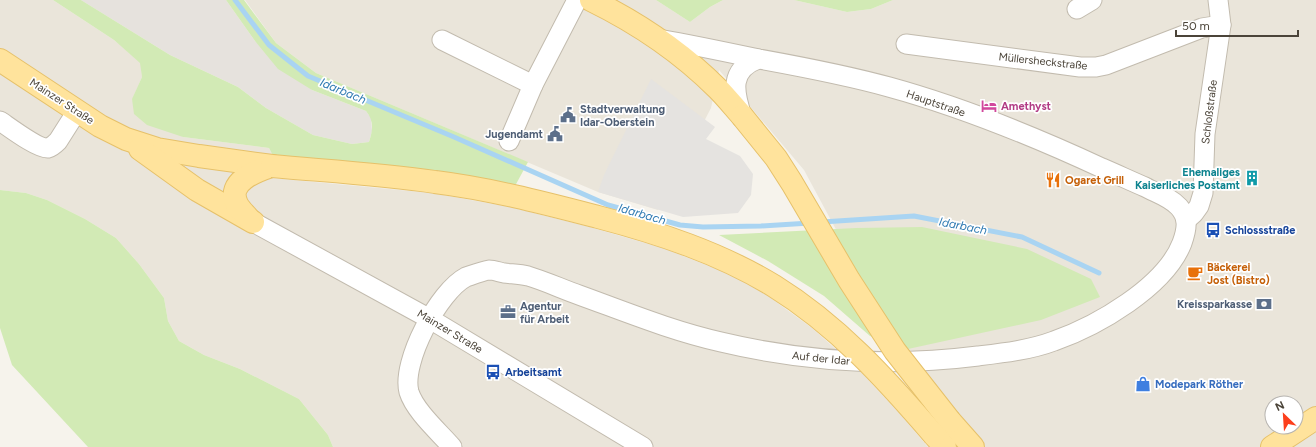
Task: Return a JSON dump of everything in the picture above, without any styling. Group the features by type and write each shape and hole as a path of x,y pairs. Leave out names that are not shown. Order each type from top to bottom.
{"main road":[{"name":"Hauptstraße","path":"591,0 659,39"},
{"path":"659,39 705,76 719,90 776,158 849,280 895,352 943,434"},
{"name":"Mainzer Straße","path":"0,60 100,126 126,139"},
{"path":"126,139 157,149 199,156 272,166 434,181 505,194 546,203 633,226 694,247 724,259 775,286 820,319 866,360 910,406 943,434 973,447"},
{"path":"126,139 197,190 253,222"},
{"path":"253,222 236,202 236,189 248,175 272,166"},
{"path":"1272,447 1316,418"}],"street":[{"path":"509,141 533,85 578,0"},
{"name":"Schloßstraße","path":"1186,220 1199,206 1202,193 1205,134 1221,25 1218,0"},
{"name":"Müllersheckstraße","path":"906,44 1080,67 1096,67 1114,63 1202,28 1221,25"},
{"name":"Hauptstraße","path":"659,39 806,67 850,77 946,105 1026,135 1163,195 1181,209 1186,220"},
{"path":"442,40 533,85"},
{"path":"742,116 736,93 736,82 742,69 749,63 758,59"},
{"path":"0,121 33,142 48,148 58,141 77,111"},
{"name":"Auf der Idar","path":"452,447 425,417 414,402 410,393 408,382 409,370 413,354 430,319 450,289 466,278 488,270 526,276 676,330 719,342 778,354 852,362 924,361 992,354 1051,342 1073,333 1111,313 1139,294 1164,272 1175,258 1184,237 1186,220"},
{"name":"Mainzer Straße","path":"253,222 430,319 643,447"}],"shaded area":[{"path":"0,0 53,0 114,40 141,63 142,77 132,100 183,137 269,148 273,156 272,178 432,193 510,207 586,226 663,248 719,270 744,282 768,296 812,328 857,368 900,414 928,447 333,447 328,435 299,399 240,369 204,355 179,341 168,321 164,298 139,264 116,238 85,219 47,200 26,193 0,190"},
{"path":"81,0 226,0 255,41 312,90 366,111 371,118 372,131 369,142 352,144 313,135 266,108 238,87 170,55"},
{"path":"245,0 656,0 690,22 710,7 723,0 794,0 847,12 871,9 893,0 1316,0 1316,447 953,447 804,170 719,70 711,108 658,210 598,192 316,73 276,43"},
{"path":"651,79 715,127 706,139 740,156 753,174 751,195 738,213 683,217 598,192 604,175"}],"green space":[{"path":"53,0 81,0 170,55 238,87 266,108 313,135 352,144 369,142 372,122 366,111 312,90 278,69 255,41 226,0 244,0 276,43 316,73 528,162 515,186 273,156 269,148 183,137 147,125 134,114 132,99 142,77 140,63 114,40"},
{"path":"656,0 723,0 710,7 690,22"},
{"path":"794,0 893,0 871,9 847,12"},
{"path":"0,190 26,193 47,200 85,219 116,238 139,264 164,298 168,321 179,341 204,355 240,369 299,399 328,435 333,447 88,447 12,365 0,328"},
{"path":"922,227 1027,249 1091,279 1100,297 1041,320 908,349 870,336 824,296 768,261 719,235 856,228"}],"waterway":[{"name":"Idarbach","path":"235,0 269,45 308,76 454,137 608,205 680,225 703,227 810,223"},
{"name":"Idarbach","path":"822,222 914,216 1022,237 1099,273"}],"place":[{"name":"Amethyst","path":"989,106"},
{"name":"Stadtverwaltung Idar-Oberstein","path":"568,115"},
{"name":"Jugendamt","path":"555,134"},
{"name":"Ehemaliges Kaiserliches Postamt","path":"1252,178"},
{"name":"Ogaret Grill","path":"1053,180"},
{"name":"Schlossstraße","path":"1213,230"},
{"name":"Bäckerei Jost (Bistro)","path":"1195,273"},
{"name":"Kreissparkasse","path":"1264,304"},
{"name":"Agentur für Arbeit","path":"508,312"},
{"name":"Arbeitsamt","path":"493,372"},
{"name":"Modepark Röther","path":"1143,384"}]}
